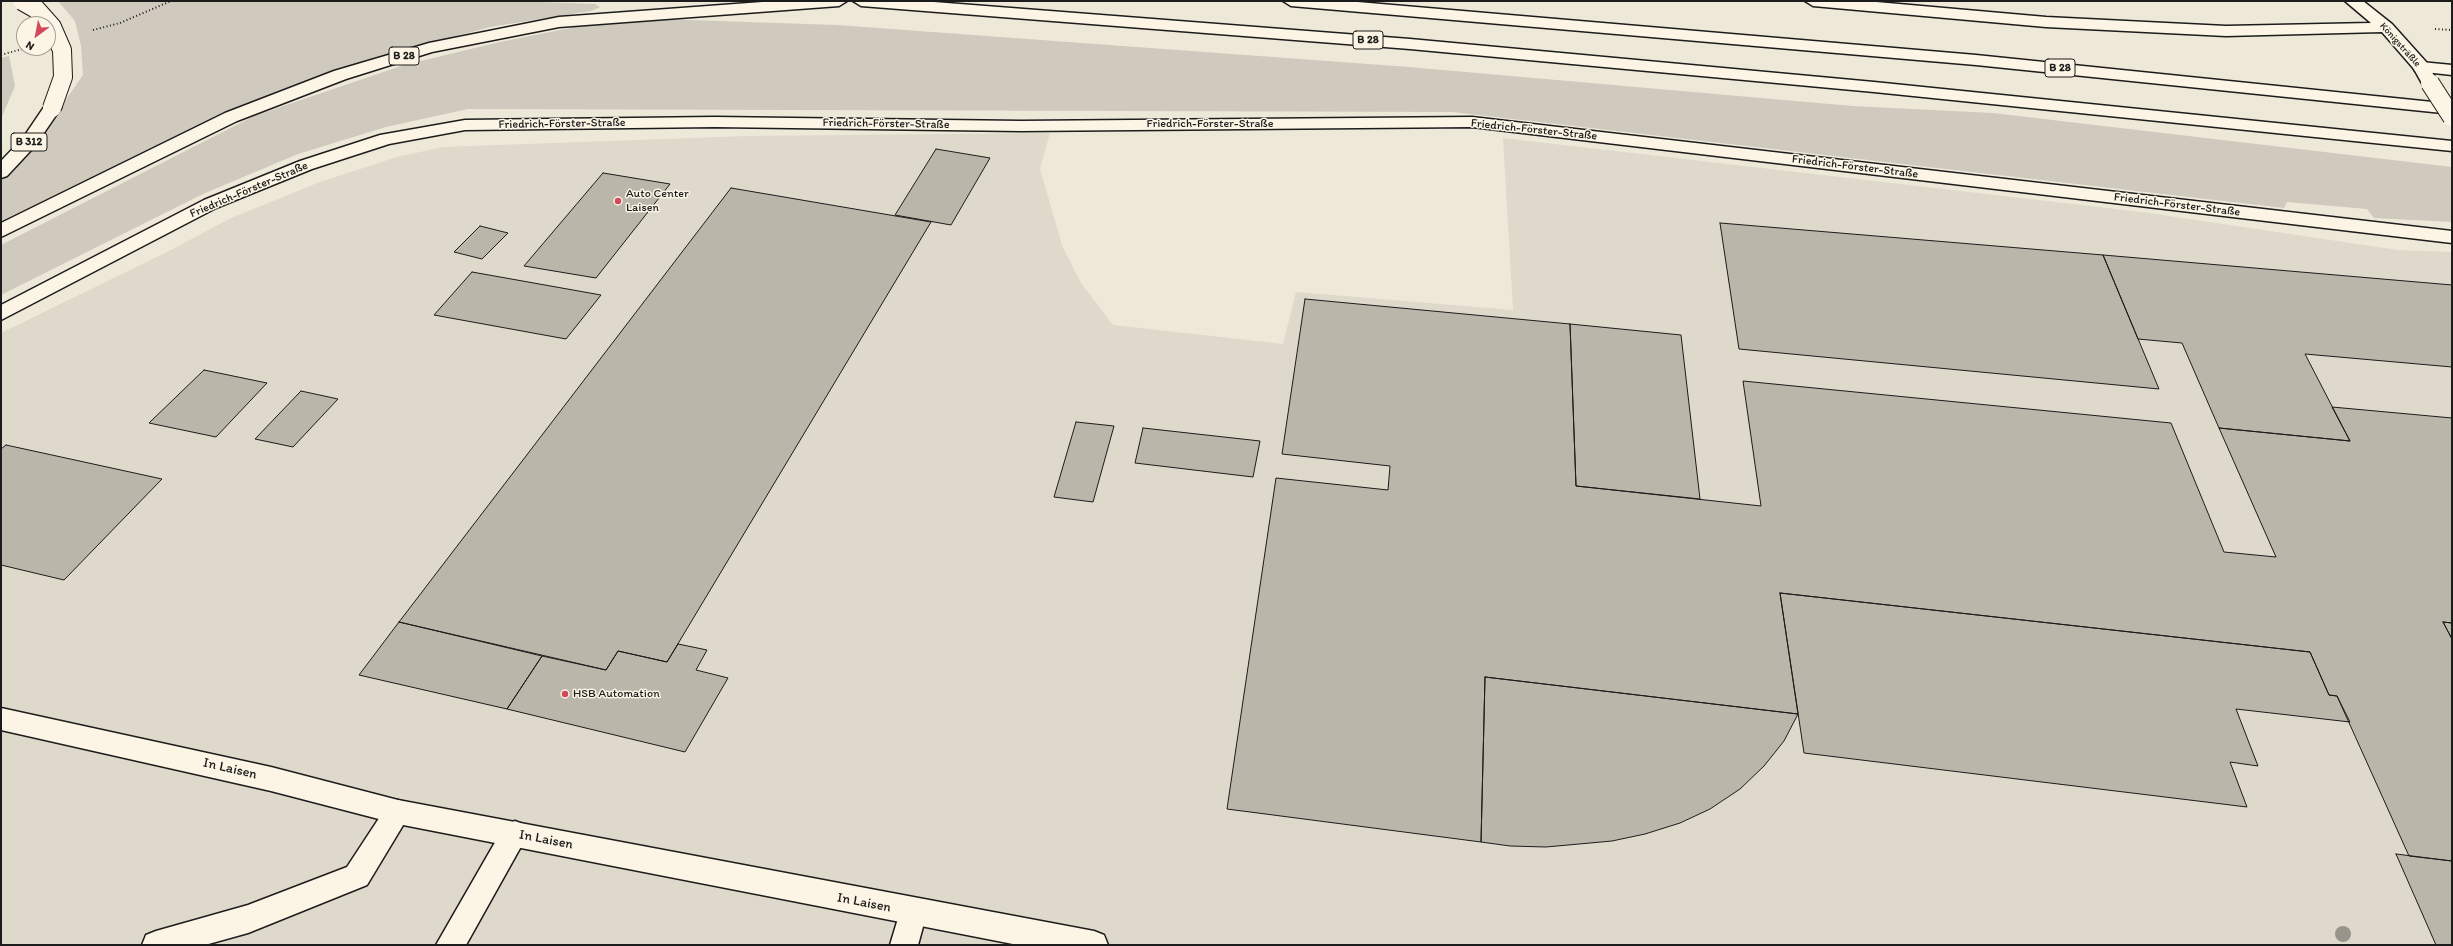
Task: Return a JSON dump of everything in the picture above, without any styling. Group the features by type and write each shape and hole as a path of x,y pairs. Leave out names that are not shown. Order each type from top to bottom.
{"main road":[{"name":"B 312","path":"1,172 29,142 52,108 62,77 62,50 52,27 36,8 22,1"},
{"name":"B 28","path":"1,231 232,117 340,75 429,48 559,22 839,1"},
{"name":"B 28","path":"861,1 1410,44 1866,86 2452,146"},
{"name":"B 28","path":"1291,1 1976,60 2452,109"},
{"path":"1813,1 2046,22 2226,31 2386,27"},
{"name":"Königsträßle","path":"2353,1 2386,27 2421,67 2452,117"},
{"path":"2421,67 2452,70"},
{"name":"Friedrich-Förster-Straße","path":"1,313 210,204 306,165 386,139 465,125 715,122 1021,126 1472,122 2452,237"},
{"name":"In Laisen","path":"1,719 271,779 398,812 913,912 1094,945"},
{"path":"156,945 248,919 356,876 398,812"},
{"path":"450,945 515,834"},
{"path":"904,945 913,912"}],"path":[{"path":"91,31 120,23 171,1"},
{"path":"2,54 16,50"}],"shaded area":[{"path":"58,1 514,1 595,4 600,7 591,11 490,27 331,71 224,112 1,221 1,179 15,167 36,142 83,75 81,46 75,21"},
{"path":"660,19 837,25 1409,67 1852,106 1993,113 2452,167 2452,222 2374,218 2367,209 2287,202 2284,208 1452,112 468,109 386,127 298,154 203,194 1,295 1,245 254,116 404,65 500,42 580,26"},
{"path":"9,56 15,86 1,119 1,58"},
{"path":"1050,133 1040,169 1062,245 1081,283 1113,325 1283,344 1296,292 1513,310 1503,138 2142,212 2398,250 2452,252 2452,945 1,945 1,333 169,251 229,219 320,182 397,157 443,147 746,136"}],"building":[{"path":"936,149 990,158 951,225 895,215"},
{"path":"603,173 670,184 596,278 524,266"},
{"path":"731,188 931,222 667,662 618,651 606,670 399,622"},
{"path":"1720,223 2103,255 2159,389 1739,349"},
{"path":"480,226 508,233 482,259 454,252"},
{"path":"2103,255 2452,285 2452,367 2305,354 2350,441 2219,428 2182,343 2138,339"},
{"path":"472,272 601,295 566,339 434,315"},
{"path":"1305,299 1570,324 1576,486 1761,506 1743,381 2171,423 2224,552 2276,557 2219,428 2350,441 2332,407 2452,418 2452,623 2443,622 2452,639 2452,861 2409,856 2337,696 2329,695 2310,652 1780,593 1798,714 1485,677 1481,842 1227,809 1276,478 1388,490 1390,466 1282,454"},
{"path":"1570,324 1681,335 1700,499 1576,486"},
{"path":"204,370 267,383 216,437 149,423"},
{"path":"301,391 338,399 293,447 255,439"},
{"path":"1076,422 1114,426 1093,502 1054,497"},
{"path":"1143,428 1260,441 1253,477 1135,463"},
{"path":"6,445 162,479 64,580 1,565 1,449"},
{"path":"1780,593 2310,652 2329,695 2337,696 2350,722 2236,709 2258,766 2230,762 2247,807 1804,753"},
{"path":"399,622 542,656 507,709 359,675"},
{"path":"2443,622 2452,623 2452,639"},
{"path":"678,644 707,650 696,670 728,678 685,752 507,709 542,656 606,670 618,651 667,662"},
{"path":"1485,677 1798,714 1784,741 1764,766 1740,789 1710,809 1680,823 1645,834 1612,841 1546,847 1510,846 1481,842"},
{"path":"2396,854 2452,861 2452,945 2436,945"}],"place":[{"name":"Auto Center Laisen","path":"618,201"},
{"name":"HSB Automation","path":"565,694"}]}
